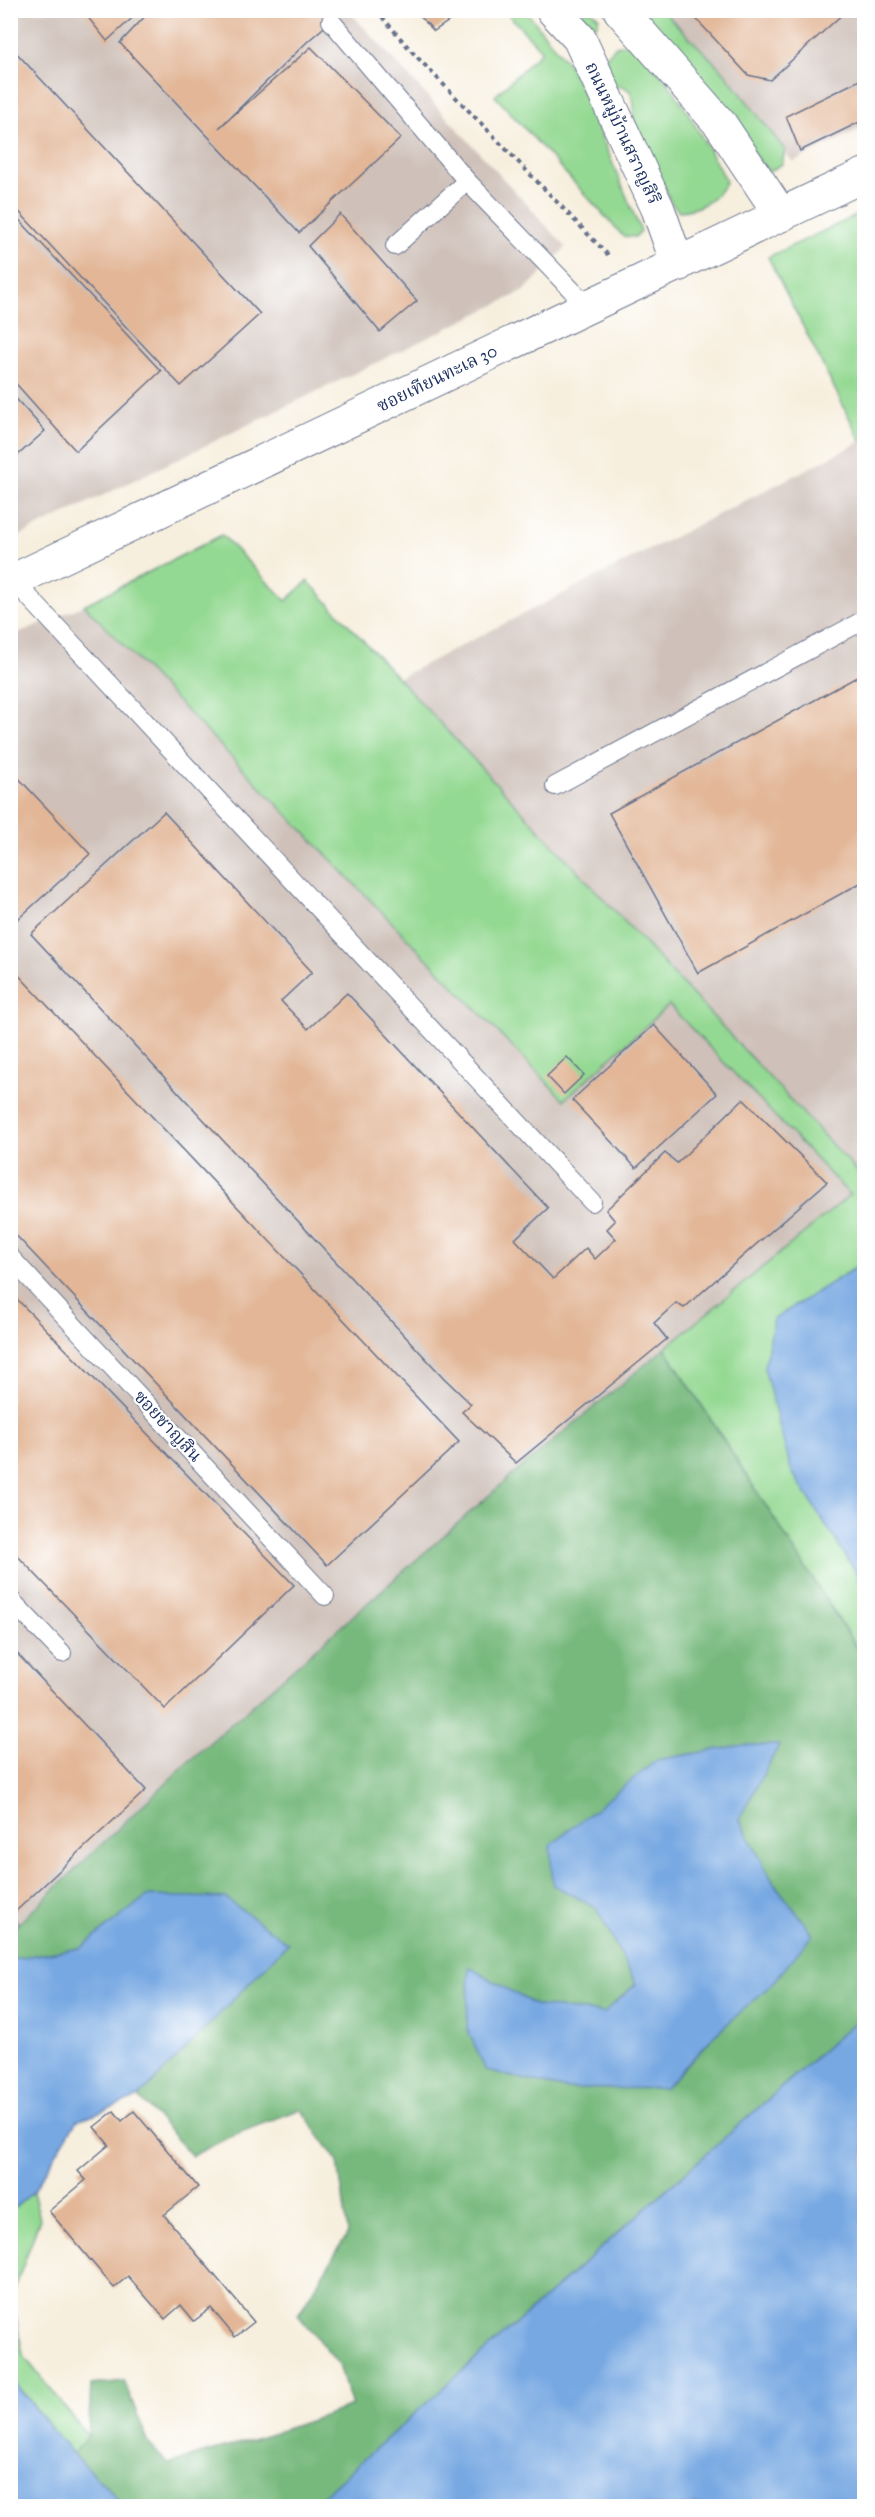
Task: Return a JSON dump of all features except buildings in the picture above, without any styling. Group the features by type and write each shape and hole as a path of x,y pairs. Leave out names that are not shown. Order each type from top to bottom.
{"street":[{"name":"ถนนหมู่บ้านสราญสิริ","path":"553,10 579,38 658,209 678,265"},
{"path":"593,70 594,45 608,29 626,17 721,125 781,215"},
{"name":"ซอยเทียนทะเล 30","path":"12,581 864,175"}],"lane":[{"path":"331,21 467,181 588,306"},
{"path":"395,246 467,181"},
{"path":"12,581 592,1202"},
{"path":"555,786 864,620"},
{"name":"ซอยชาญสิน","path":"10,1257 325,1596"},
{"path":"10,1599 63,1653"}],"path":[{"path":"376,10 415,55 636,285"}],"shaded area":[{"path":"11,11 349,11 566,247 524,291 11,540"},
{"path":"663,11 864,11 864,127 793,162 724,73"},
{"path":"864,440 864,1179 398,678"},
{"path":"222,535 850,1195 511,1476 188,1762 18,1923 11,1915 11,636 99,599"}],"green space":[{"path":"505,11 526,11 569,65 578,81 641,231 635,237 623,236 495,96 542,51"},
{"path":"568,11 592,11 599,18 596,26 585,25"},
{"path":"639,11 663,11 724,72 785,150 782,164 769,172"},
{"path":"628,44 659,72 672,88 726,181 718,194 707,203 693,209 679,211 672,204 633,123 634,103 630,91 623,86 612,88 606,57 616,46"},
{"path":"864,212 864,439 861,441 768,257"},
{"path":"222,535 286,601 308,581 864,1179 864,1262 775,1319 791,1470 864,1585 864,1659 665,1348 850,1195 669,1005 564,1100 84,605"},
{"path":"665,1348 864,1659 864,2014 311,2506 125,2506 73,2454 88,2436 91,2385 124,2381 149,2444 168,2464 262,2437 352,2406 339,2365 298,2315 348,2233 338,2162 301,2109 233,2135 192,2156 139,2097 288,1943 147,1896 81,1948 11,1959 11,1935 18,1924 11,1925 11,1915 19,1923 188,1762 511,1476","holes":["778,1746 739,1819 773,1882 813,1934 665,2088 469,1968 537,2006 604,2013 636,1984 596,1907 553,1885"]},
{"path":"33,2192 40,2219 12,2296 23,2355 88,2436 73,2454 11,2378 10,2211"}],"water":[{"path":"864,1262 864,1585 791,1470 764,1368 774,1319"},
{"path":"743,1745 779,1745 739,1819 773,1882 813,1934 774,1982 714,2036 665,2088 567,2089 486,2071 467,2028 469,1967 537,2006 604,2013 636,1984 596,1907 553,1885 550,1845 657,1760"},
{"path":"147,1896 225,1898 288,1943 139,2097 76,2121 33,2192 11,2211 11,1959 81,1948"},
{"path":"864,2014 864,2506 311,2506"},
{"path":"10,2378 73,2454 125,2506 11,2506"}]}
